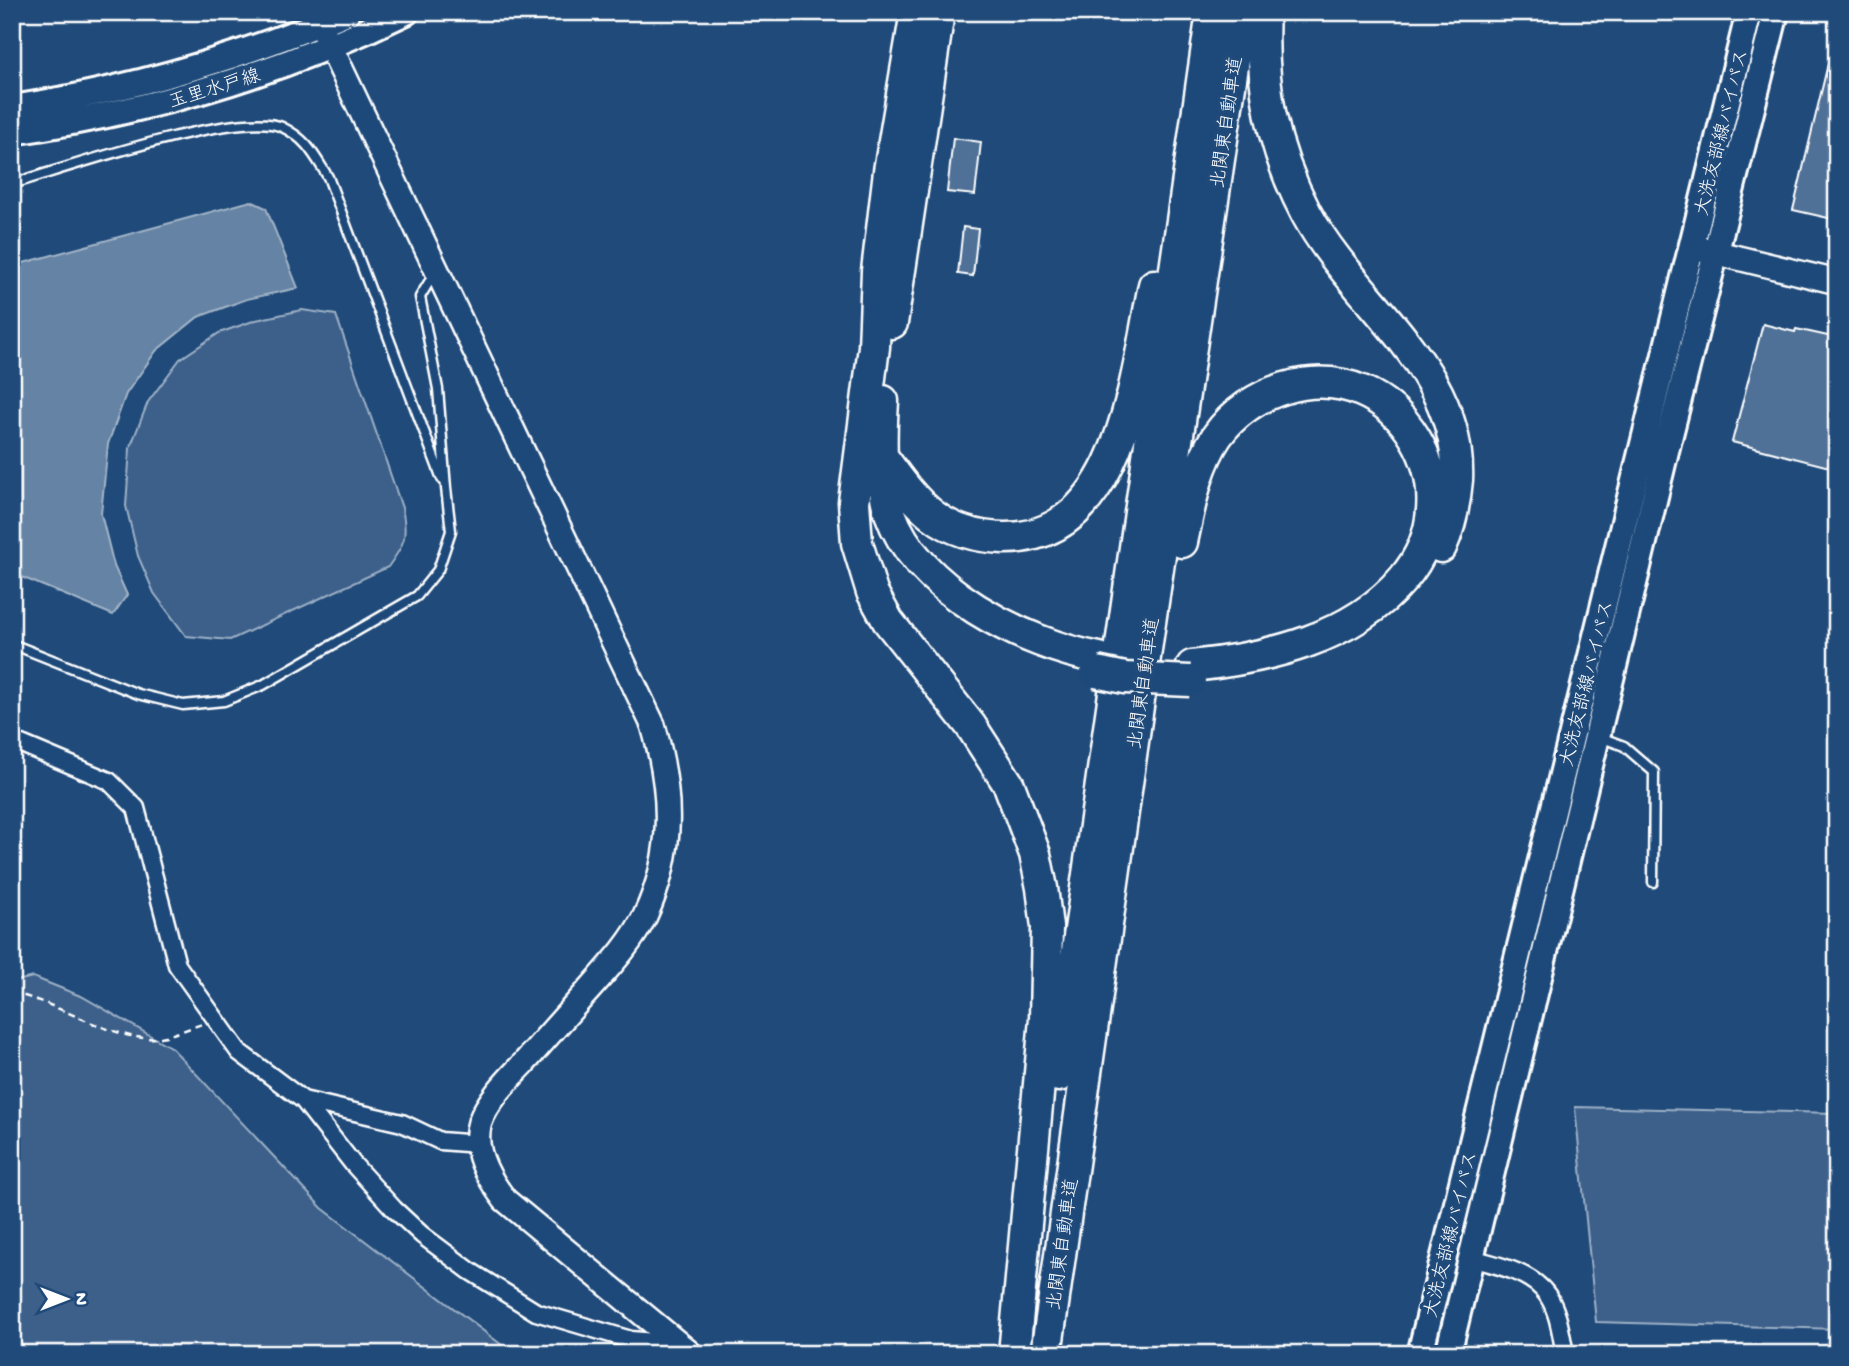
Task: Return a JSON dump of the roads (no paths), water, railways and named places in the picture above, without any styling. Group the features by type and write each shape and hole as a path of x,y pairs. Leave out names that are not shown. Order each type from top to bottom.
{"highway":[{"path":"916,12 888,171 877,271 874,347 863,421 871,465 898,532 914,554 951,592 1023,634 1097,665 1148,665 1191,673 1250,674 1314,655 1345,641 1393,610 1420,582 1433,563 1454,511 1456,492 1455,446 1451,425 1431,380 1414,353 1328,249 1290,181 1279,148 1263,79 1264,12"},
{"path":"939,12 887,351 881,427 871,465 855,502 856,543 872,592 887,621 971,726 1009,785 1035,854 1042,888 1047,927 1045,1019 1016,1354"},
{"path":"871,465 927,512 944,524 967,533 1011,538 1032,534 1071,514 1087,499 1114,455 1124,427 1167,225 1199,12"},
{"name":"北関東自動車道","path":"1016,1354 1212,12"},
{"name":"北関東自動車道","path":"1046,1354 1241,12"},
{"path":"1110,906 1193,492 1203,463 1217,437 1233,418 1250,404 1273,392 1296,385 1341,385 1384,404 1404,422 1419,442 1433,484 1433,510 1428,536 1418,560 1403,579 1367,611 1312,640 1191,673"}],"main road":[{"name":"玉里水戸線","path":"12,108 117,90 162,78 272,43 316,18 347,12"},
{"name":"玉里水戸線","path":"12,132 123,113 260,74 330,47 407,12"},
{"name":"大洗友部線バイパス","path":"1420,1354 1749,12"},
{"name":"大洗友部線バイパス","path":"1448,1354 1666,451 1776,12"}],"street":[{"path":"316,18 653,725 664,764 668,839 660,878 644,918 616,960 497,1093 480,1123 479,1144 487,1177 505,1200 685,1349"},
{"path":"1691,246 1837,282"},
{"path":"12,740 109,781 136,808 177,965 239,1052 303,1100 353,1164 422,1236 470,1271 536,1312 631,1340 685,1349"},
{"path":"303,1100 402,1123 440,1141 479,1144"},
{"path":"1471,1258 1498,1265 1531,1280 1548,1296 1558,1319 1565,1354"}],"lane":[{"path":"12,184 205,128 246,123 280,126 306,142 328,177 446,488"},
{"path":"12,644 138,694 183,705 224,701 263,685 417,596 438,570 451,530 439,389 420,298 436,270"},
{"path":"1597,736 1624,746 1654,772 1653,881"}]}
